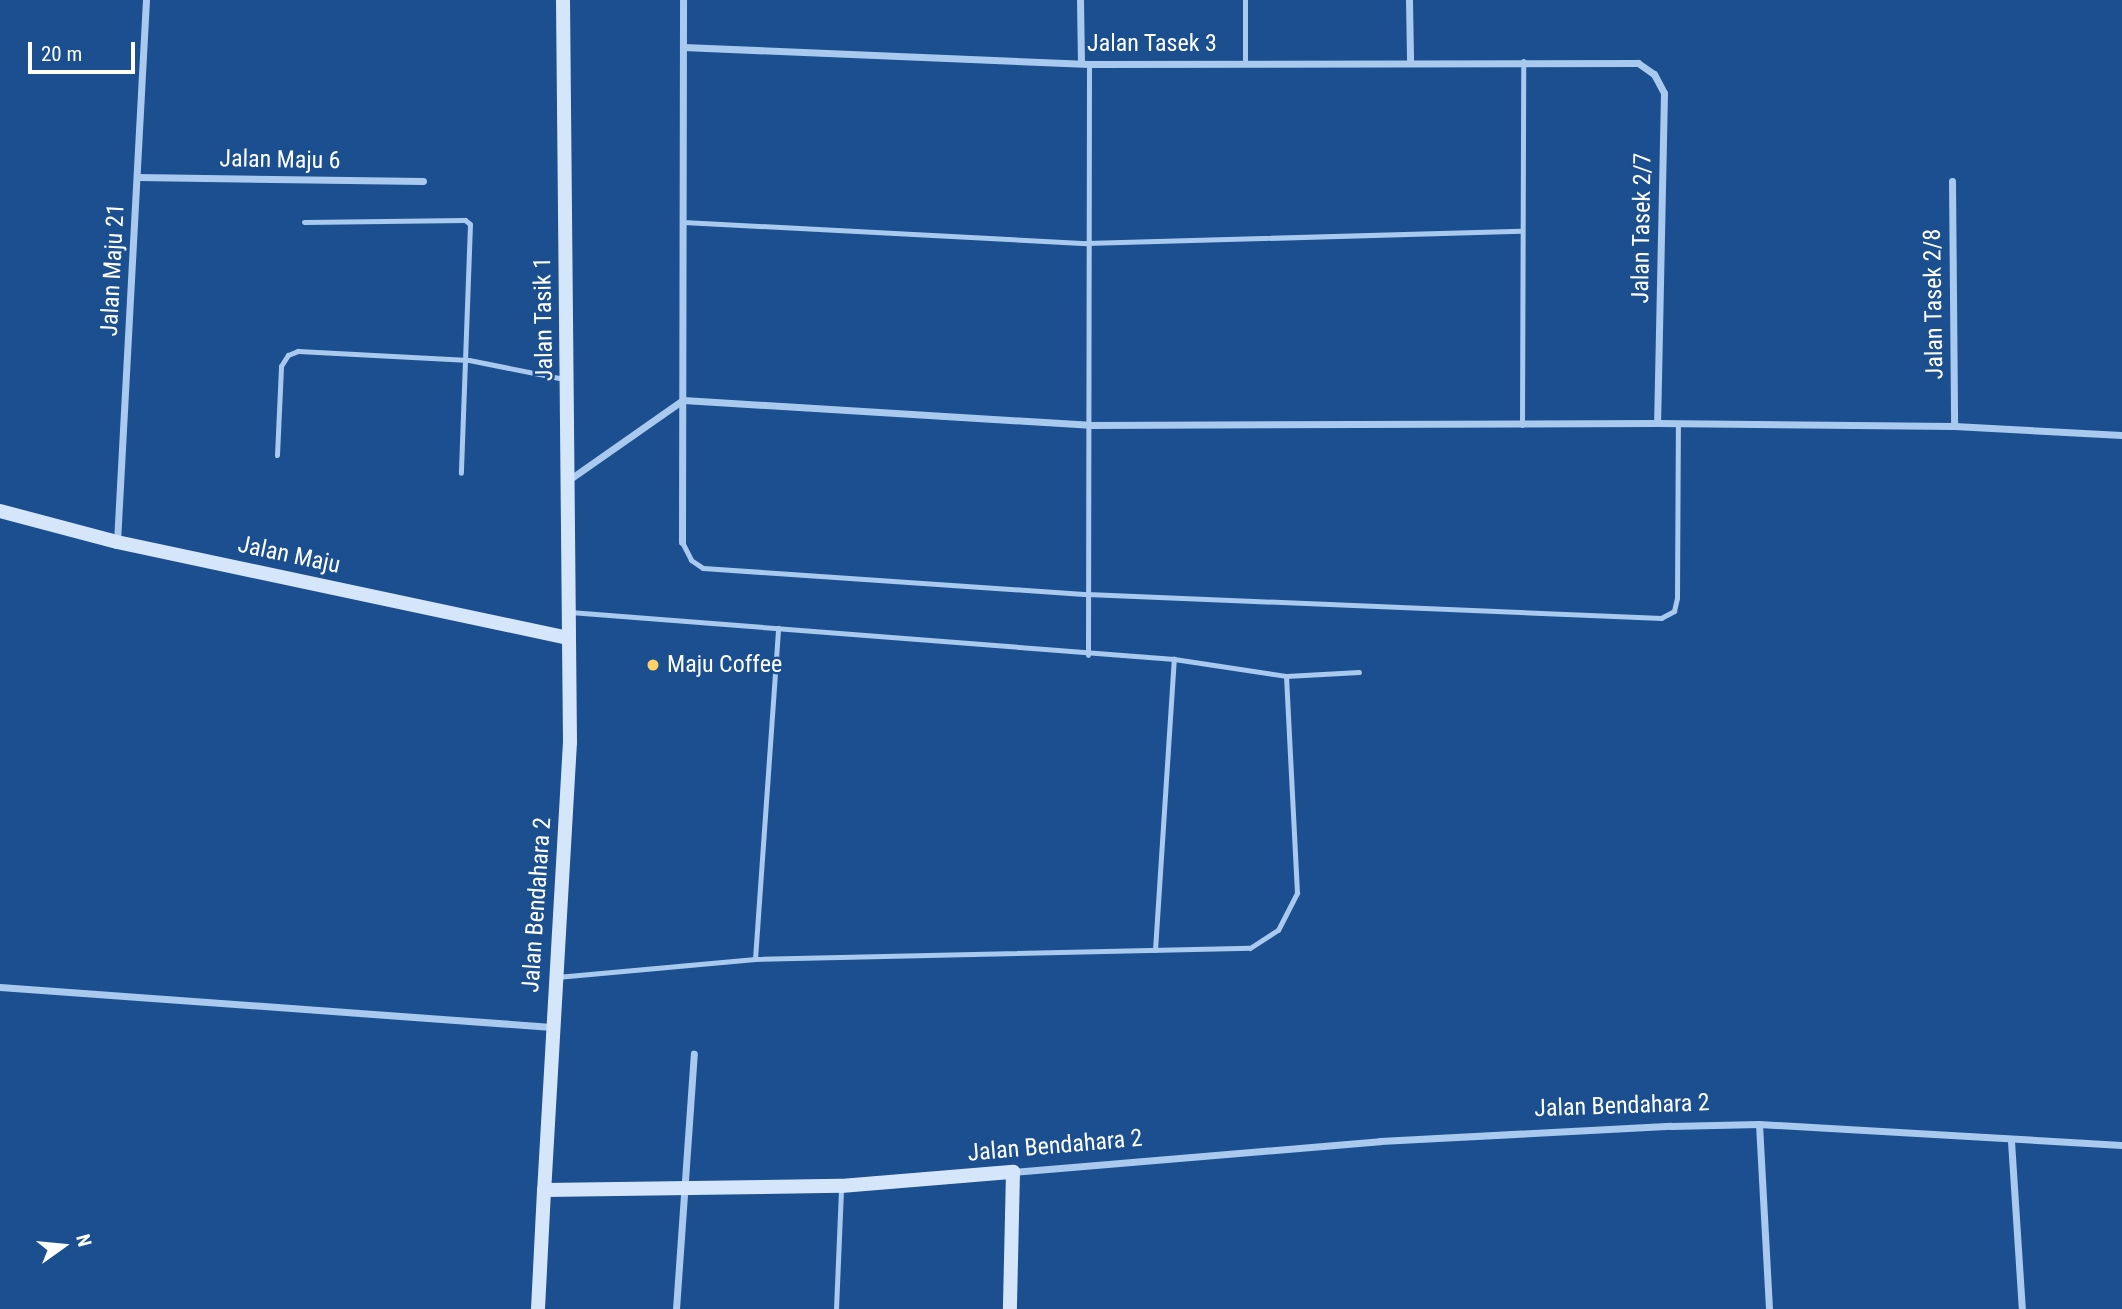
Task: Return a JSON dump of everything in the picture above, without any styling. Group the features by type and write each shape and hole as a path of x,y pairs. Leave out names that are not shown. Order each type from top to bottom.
{"street":[{"name":"Jalan Maju 21","path":"117,542 146,0"},
{"name":"Jalan Tasik 1","path":"563,0 570,479 569,638"},
{"path":"682,542 683,0"},
{"path":"1080,0 1085,64"},
{"path":"1409,0 1410,60"},
{"name":"Jalan Tasek 3","path":"683,47 1085,64 1620,60"},
{"name":"Jalan Tasek 2/7","path":"1620,60 1638,63 1654,74 1664,93 1657,423"},
{"name":"Jalan Maju 6","path":"137,177 423,181"},
{"name":"Jalan Tasek 2/8","path":"1952,181 1954,426"},
{"path":"570,479 683,400 1089,425 1522,426 1657,423 1954,426 2122,435"},
{"name":"Jalan Maju","path":"0,510 117,542 569,638"},
{"name":"Jalan Bendahara 2","path":"569,638 570,742 544,1190 683,1191 841,1186 1420,1139 1759,1124 2011,1141 2122,1145"},
{"path":"0,987 552,1027"},
{"path":"676,1309 694,1054"},
{"path":"1759,1124 1769,1309"},
{"path":"2011,1141 2022,1309"},
{"path":"1010,1309 1013,1172"},
{"path":"538,1309 544,1190"}],"lane":[{"path":"1245,0 1245,64"},
{"path":"1522,426 1523,61"},
{"path":"1085,64 1089,425 1088,655"},
{"path":"304,222 465,220 470,224 469,360 461,473"},
{"path":"683,222 1086,243 1521,231"},
{"path":"276,455 281,366 288,355 298,351 469,360 567,379"},
{"path":"682,542 691,560 704,568 1087,594 1661,618 1674,611 1678,598 1678,424"},
{"path":"570,612 1088,655 1174,659 1286,676 1359,672"},
{"path":"755,959 778,628"},
{"path":"1154,950 1174,659"},
{"path":"557,976 755,959 1250,948 1278,930 1297,893 1286,676"},
{"path":"836,1309 841,1186"}],"place":[{"name":"Maju Coffee","path":"653,665"}]}
